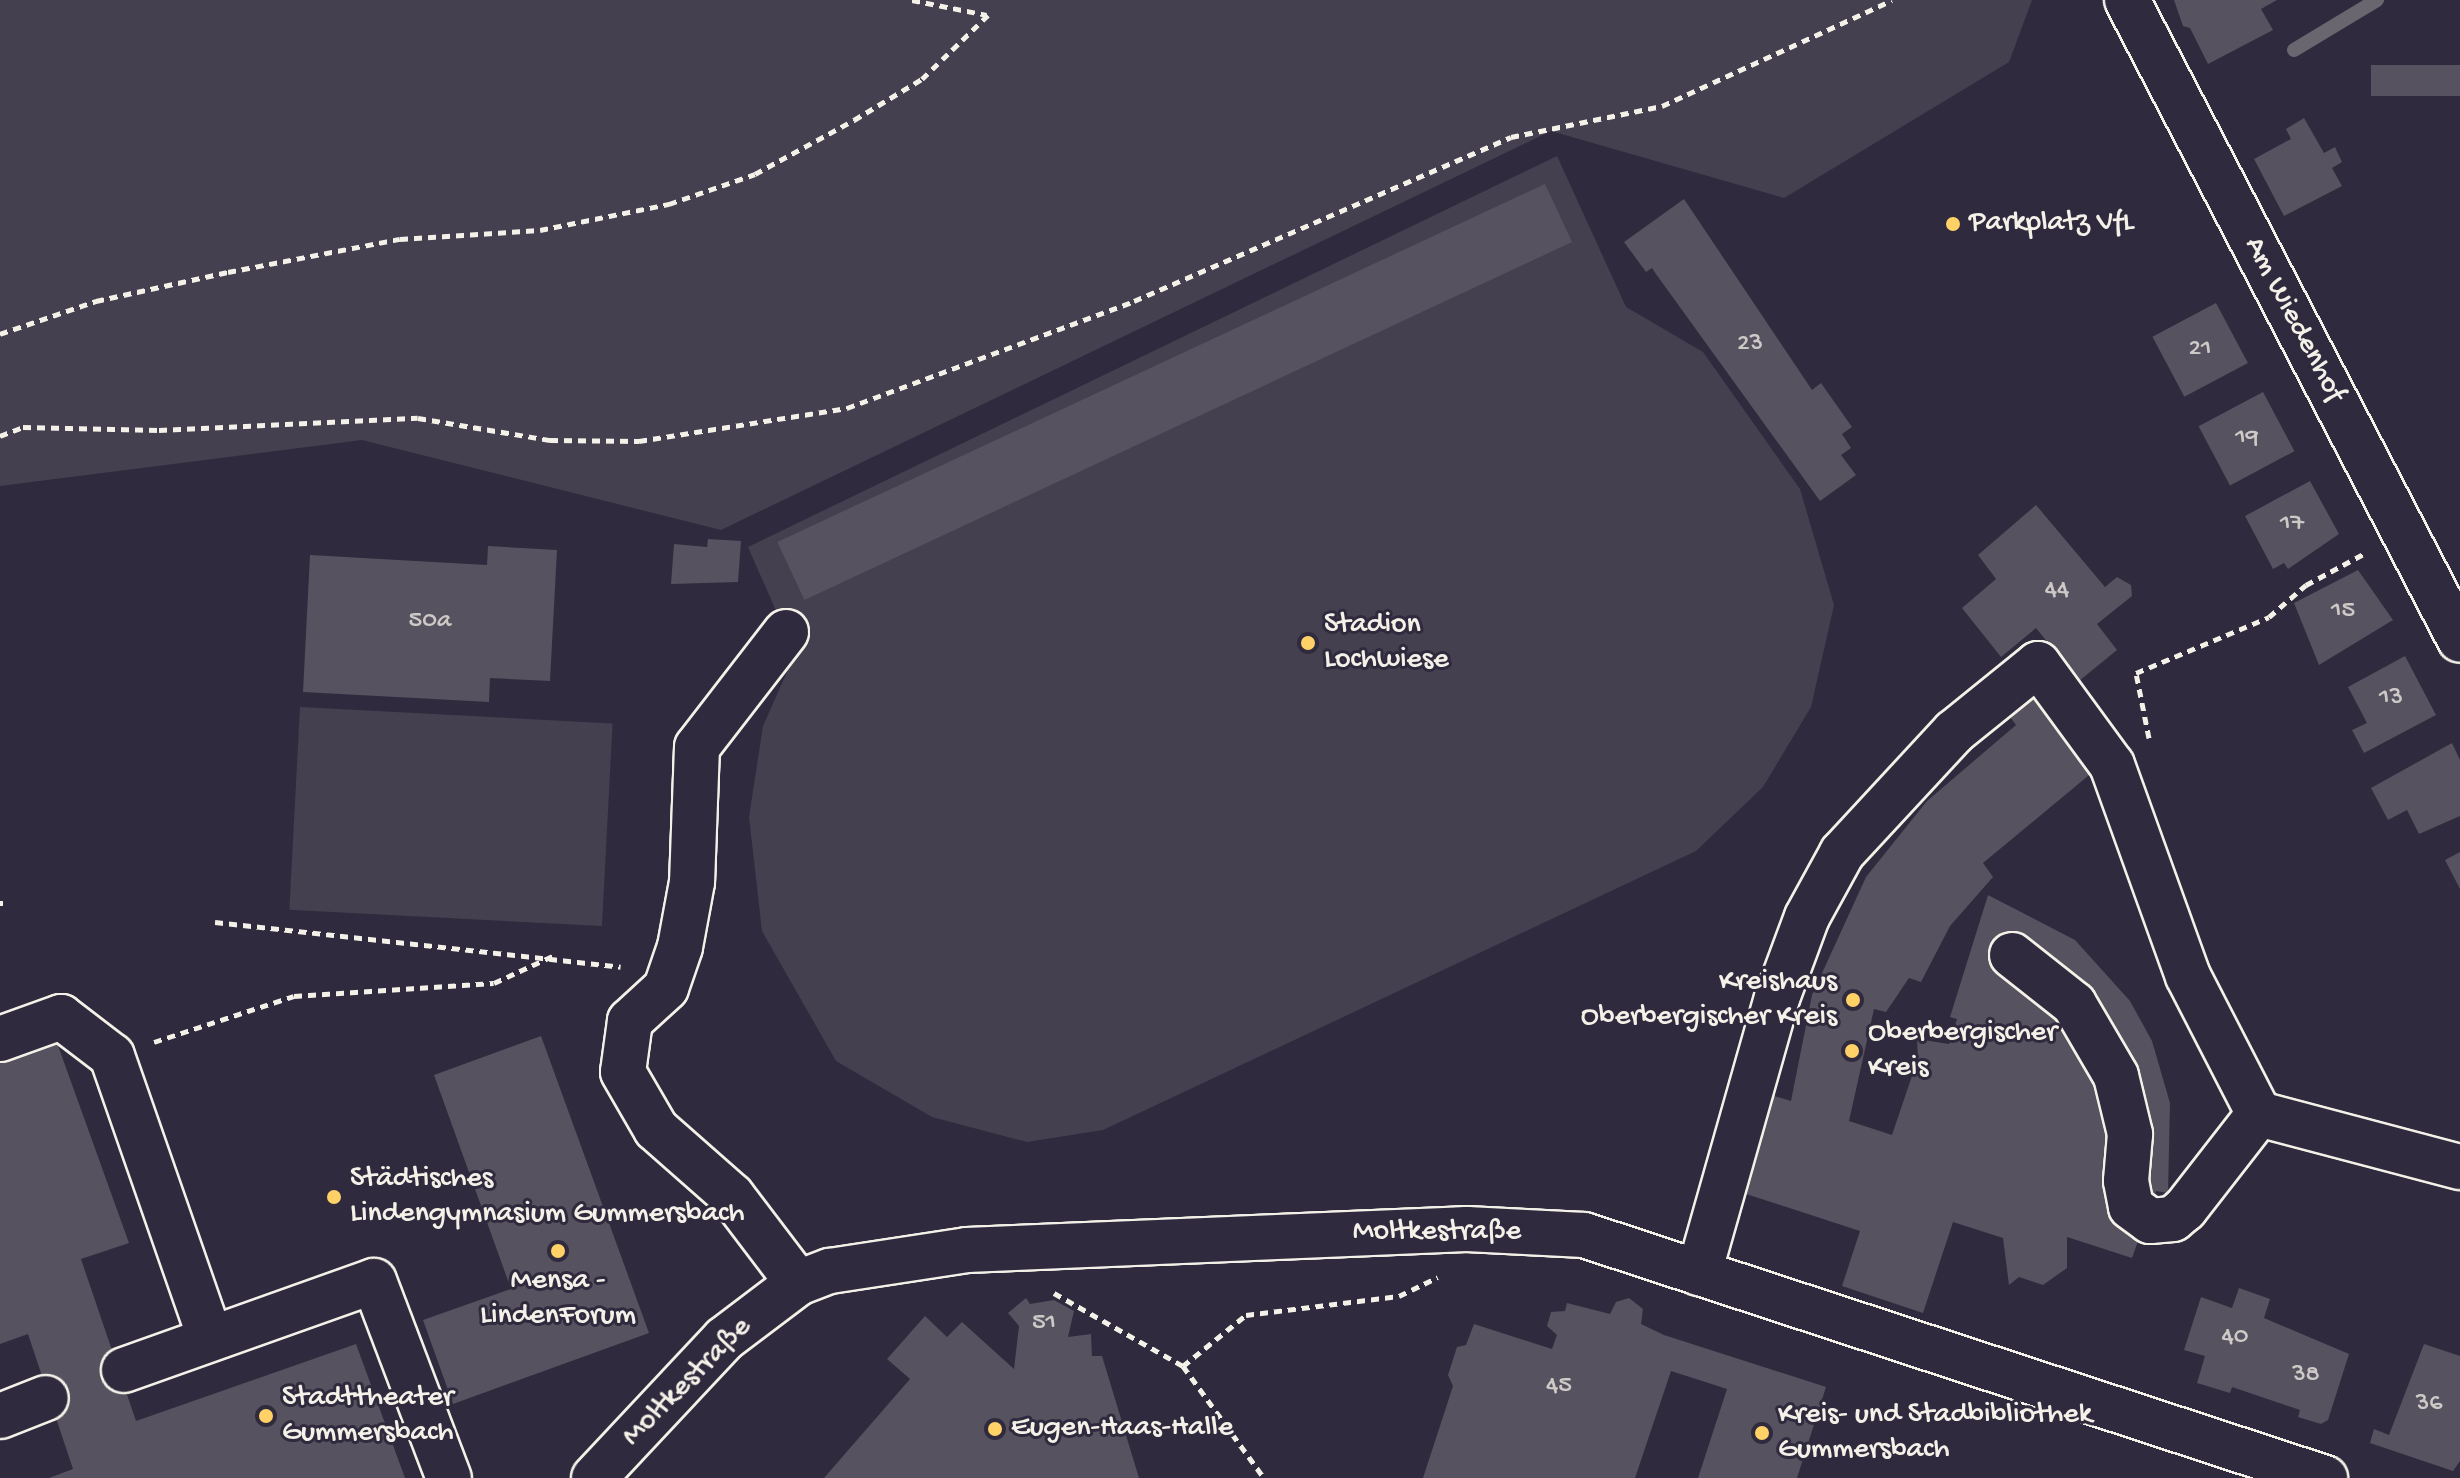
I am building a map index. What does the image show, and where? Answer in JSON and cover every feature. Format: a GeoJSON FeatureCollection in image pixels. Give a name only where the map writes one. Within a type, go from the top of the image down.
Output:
{"type":"FeatureCollection","features":[{"type":"Feature","properties":{"kind":"street","name":"Am Wiedenhof"},"geometry":{"type":"LineString","coordinates":[[2127,0],[2460,640]]}},
{"type":"Feature","properties":{"kind":"street"},"geometry":{"type":"LineString","coordinates":[[786,632],[697,747],[692,882],[666,988],[630,1021],[623,1072],[656,1129],[732,1196],[798,1283]]}},
{"type":"Feature","properties":{"kind":"street"},"geometry":{"type":"LineString","coordinates":[[1699,1273],[1777,998],[1807,917],[1842,853],[1954,732],[2038,664],[2112,765],[2188,976],[2259,1114],[2460,1167]]}},
{"type":"Feature","properties":{"kind":"street"},"geometry":{"type":"LineString","coordinates":[[2012,955],[2074,1004],[2116,1076],[2130,1134],[2126,1181],[2131,1207],[2150,1221],[2173,1219],[2185,1209],[2259,1114]]}},
{"type":"Feature","properties":{"kind":"street"},"geometry":{"type":"LineString","coordinates":[[0,1039],[61,1017],[112,1056],[210,1338]]}},
{"type":"Feature","properties":{"kind":"street","name":"Moltkestraße"},"geometry":{"type":"LineString","coordinates":[[604,1475],[724,1339],[798,1283],[830,1271],[967,1250],[1467,1229],[1584,1235],[2300,1475]]}},
{"type":"Feature","properties":{"kind":"street"},"geometry":{"type":"LineString","coordinates":[[124,1370],[374,1281],[449,1478]]}},
{"type":"Feature","properties":{"kind":"street"},"geometry":{"type":"LineString","coordinates":[[0,1416],[46,1398]]}},
{"type":"Feature","properties":{"kind":"path"},"geometry":{"type":"LineString","coordinates":[[0,334],[96,301],[228,272],[400,239],[540,230],[669,204],[755,174],[922,79],[988,15],[912,0]]}},
{"type":"Feature","properties":{"kind":"path"},"geometry":{"type":"LineString","coordinates":[[0,436],[23,427],[159,430],[418,418],[550,440],[639,441],[847,408],[1134,301],[1511,137],[1662,106],[1892,0]]}},
{"type":"Feature","properties":{"kind":"path"},"geometry":{"type":"LineString","coordinates":[[2150,725],[2136,673],[2269,617],[2306,585],[2404,532]]}},
{"type":"Feature","properties":{"kind":"path"},"geometry":{"type":"LineString","coordinates":[[215,922],[555,955],[669,976]]}},
{"type":"Feature","properties":{"kind":"path"},"geometry":{"type":"LineString","coordinates":[[112,1056],[294,996],[494,983],[555,955]]}},
{"type":"Feature","properties":{"kind":"path"},"geometry":{"type":"LineString","coordinates":[[1183,1366],[1246,1315],[1412,1289],[1451,1270],[1467,1229]]}},
{"type":"Feature","properties":{"kind":"path"},"geometry":{"type":"LineString","coordinates":[[1046,1288],[1183,1366],[1264,1478]]}},
{"type":"Feature","properties":{"kind":"shaded area"},"geometry":{"type":"Polygon","coordinates":[[[0,0],[2032,0],[2009,62],[1784,198],[1551,131],[721,530],[362,440],[0,486],[0,0]]]}},
{"type":"Feature","properties":{"kind":"shaded area","name":"Stadion Lochwiese"},"geometry":{"type":"Polygon","coordinates":[[[1557,156],[1626,307],[1703,352],[1800,489],[1834,605],[1811,707],[1763,787],[1696,851],[1103,1130],[1027,1142],[932,1117],[836,1061],[762,931],[749,817],[763,726],[795,654],[748,547],[1557,156]]]}},
{"type":"Feature","properties":{"kind":"shaded area"},"geometry":{"type":"Polygon","coordinates":[[[300,707],[613,723],[602,926],[289,910],[300,707]]]}},
{"type":"Feature","properties":{"kind":"building"},"geometry":{"type":"Polygon","coordinates":[[[2174,0],[2277,0],[2261,9],[2273,30],[2208,64],[2190,28],[2183,26],[2174,0]]]}},
{"type":"Feature","properties":{"kind":"building"},"geometry":{"type":"Polygon","coordinates":[[[2371,65],[2460,65],[2460,96],[2371,96],[2371,65]]]}},
{"type":"Feature","properties":{"kind":"building"},"geometry":{"type":"Polygon","coordinates":[[[2304,118],[2324,153],[2335,147],[2342,162],[2332,168],[2342,186],[2284,216],[2254,159],[2291,139],[2286,129],[2304,118]]]}},
{"type":"Feature","properties":{"kind":"building"},"geometry":{"type":"Polygon","coordinates":[[[1545,184],[1572,242],[804,600],[777,542],[1545,184]]]}},
{"type":"Feature","properties":{"kind":"building"},"geometry":{"type":"Polygon","coordinates":[[[1684,199],[1812,390],[1821,383],[1852,427],[1842,434],[1851,448],[1841,455],[1856,475],[1820,501],[1652,268],[1646,272],[1624,242],[1684,199]]]}},
{"type":"Feature","properties":{"kind":"building"},"geometry":{"type":"Polygon","coordinates":[[[2216,303],[2248,363],[2184,397],[2152,337],[2216,303]]]}},
{"type":"Feature","properties":{"kind":"building"},"geometry":{"type":"Polygon","coordinates":[[[2263,392],[2294,451],[2230,485],[2199,426],[2263,392]]]}},
{"type":"Feature","properties":{"kind":"building"},"geometry":{"type":"Polygon","coordinates":[[[2310,481],[2339,534],[2288,569],[2284,563],[2273,569],[2245,516],[2310,481]]]}},
{"type":"Feature","properties":{"kind":"building"},"geometry":{"type":"Polygon","coordinates":[[[2036,505],[2105,587],[2117,577],[2131,585],[2132,596],[2097,624],[2117,650],[2079,681],[2036,628],[2001,657],[1962,608],[1996,579],[1978,555],[2036,505]]]}},
{"type":"Feature","properties":{"kind":"building"},"geometry":{"type":"Polygon","coordinates":[[[708,539],[741,541],[738,582],[671,584],[674,544],[707,547],[708,539]]]}},
{"type":"Feature","properties":{"kind":"building"},"geometry":{"type":"Polygon","coordinates":[[[488,546],[557,550],[550,681],[490,678],[489,702],[303,692],[310,555],[487,565],[488,546]]]}},
{"type":"Feature","properties":{"kind":"building"},"geometry":{"type":"Polygon","coordinates":[[[2358,570],[2393,620],[2319,665],[2294,603],[2358,570]]]}},
{"type":"Feature","properties":{"kind":"building"},"geometry":{"type":"Polygon","coordinates":[[[2405,656],[2436,715],[2364,753],[2352,730],[2367,723],[2348,687],[2405,656]]]}},
{"type":"Feature","properties":{"kind":"building","name":"Kreishaus Oberbergischer Kreis"},"geometry":{"type":"Polygon","coordinates":[[[2035,686],[2100,766],[1983,863],[1993,877],[1950,926],[1921,982],[1909,978],[1886,1012],[1874,1009],[1849,1121],[1892,1135],[1918,1058],[1917,1039],[1949,1044],[1957,1019],[1950,1017],[1988,895],[2075,940],[2130,1001],[2152,1041],[2170,1103],[2168,1193],[2156,1191],[2132,1258],[2067,1237],[2067,1268],[2043,1285],[2019,1277],[2009,1285],[2003,1238],[1953,1222],[1923,1313],[1842,1286],[1860,1231],[1737,1191],[1768,1094],[1791,1101],[1812,995],[1866,877],[1927,801],[2016,725],[2005,710],[2035,686]]]}},
{"type":"Feature","properties":{"kind":"building"},"geometry":{"type":"Polygon","coordinates":[[[2452,743],[2460,760],[2460,816],[2419,834],[2407,810],[2388,820],[2371,788],[2452,743]]]}},
{"type":"Feature","properties":{"kind":"building"},"geometry":{"type":"Polygon","coordinates":[[[2460,852],[2460,889],[2445,860],[2460,852]]]}},
{"type":"Feature","properties":{"kind":"building","name":"Mensa - LindenForum"},"geometry":{"type":"Polygon","coordinates":[[[541,1036],[649,1333],[453,1404],[423,1320],[511,1289],[434,1075],[541,1036]]]}},
{"type":"Feature","properties":{"kind":"building"},"geometry":{"type":"Polygon","coordinates":[[[56,1040],[129,1243],[81,1259],[136,1421],[356,1344],[405,1478],[49,1478],[73,1469],[28,1334],[0,1344],[0,1058],[56,1040]]]}},
{"type":"Feature","properties":{"kind":"building"},"geometry":{"type":"Polygon","coordinates":[[[2239,1288],[2270,1299],[2264,1318],[2349,1354],[2328,1420],[2321,1424],[2298,1417],[2300,1410],[2232,1387],[2230,1393],[2197,1383],[2205,1356],[2184,1350],[2201,1297],[2232,1308],[2239,1288]]]}},
{"type":"Feature","properties":{"kind":"building","name":"Eugen-Haas-Halle"},"geometry":{"type":"Polygon","coordinates":[[[1026,1298],[1030,1304],[1054,1300],[1074,1311],[1068,1337],[1091,1334],[1092,1356],[1102,1356],[1139,1478],[824,1478],[910,1379],[887,1359],[925,1316],[947,1337],[962,1322],[1014,1369],[1019,1326],[1008,1313],[1026,1298]]]}},
{"type":"Feature","properties":{"kind":"building"},"geometry":{"type":"Polygon","coordinates":[[[1629,1298],[1643,1309],[1641,1324],[1664,1335],[1826,1387],[1797,1478],[1698,1478],[1727,1389],[1671,1371],[1635,1478],[1423,1478],[1453,1386],[1448,1375],[1457,1347],[1466,1345],[1474,1324],[1552,1349],[1557,1335],[1547,1326],[1551,1312],[1565,1311],[1567,1303],[1610,1314],[1616,1302],[1629,1298]]]}},
{"type":"Feature","properties":{"kind":"building"},"geometry":{"type":"Polygon","coordinates":[[[2424,1344],[2460,1356],[2460,1461],[2453,1471],[2370,1443],[2374,1429],[2389,1435],[2424,1344]]]}},
{"type":"Feature","properties":{"kind":"waterway"},"geometry":{"type":"LineString","coordinates":[[2294,50],[2377,0]]}},
{"type":"Feature","properties":{"kind":"place","name":"Parkplatz VfL"},"geometry":{"type":"Point","coordinates":[1953,224]}},
{"type":"Feature","properties":{"kind":"place","name":"Stadion Lochwiese"},"geometry":{"type":"Point","coordinates":[1308,643]}},
{"type":"Feature","properties":{"kind":"place","name":"Kreishaus Oberbergischer Kreis"},"geometry":{"type":"Point","coordinates":[1853,1000]}},
{"type":"Feature","properties":{"kind":"place","name":"Oberbergischer Kreis"},"geometry":{"type":"Point","coordinates":[1852,1051]}},
{"type":"Feature","properties":{"kind":"place","name":"Städtisches Lindengymnasium Gummersbach"},"geometry":{"type":"Point","coordinates":[334,1197]}},
{"type":"Feature","properties":{"kind":"place","name":"Mensa - LindenForum"},"geometry":{"type":"Point","coordinates":[558,1251]}},
{"type":"Feature","properties":{"kind":"place","name":"Stadttheater Gummersbach"},"geometry":{"type":"Point","coordinates":[266,1416]}},
{"type":"Feature","properties":{"kind":"place","name":"Eugen-Haas-Halle"},"geometry":{"type":"Point","coordinates":[995,1429]}},
{"type":"Feature","properties":{"kind":"place","name":"Kreis- und Stadbibliothek Gummersbach"},"geometry":{"type":"Point","coordinates":[1762,1433]}}]}
